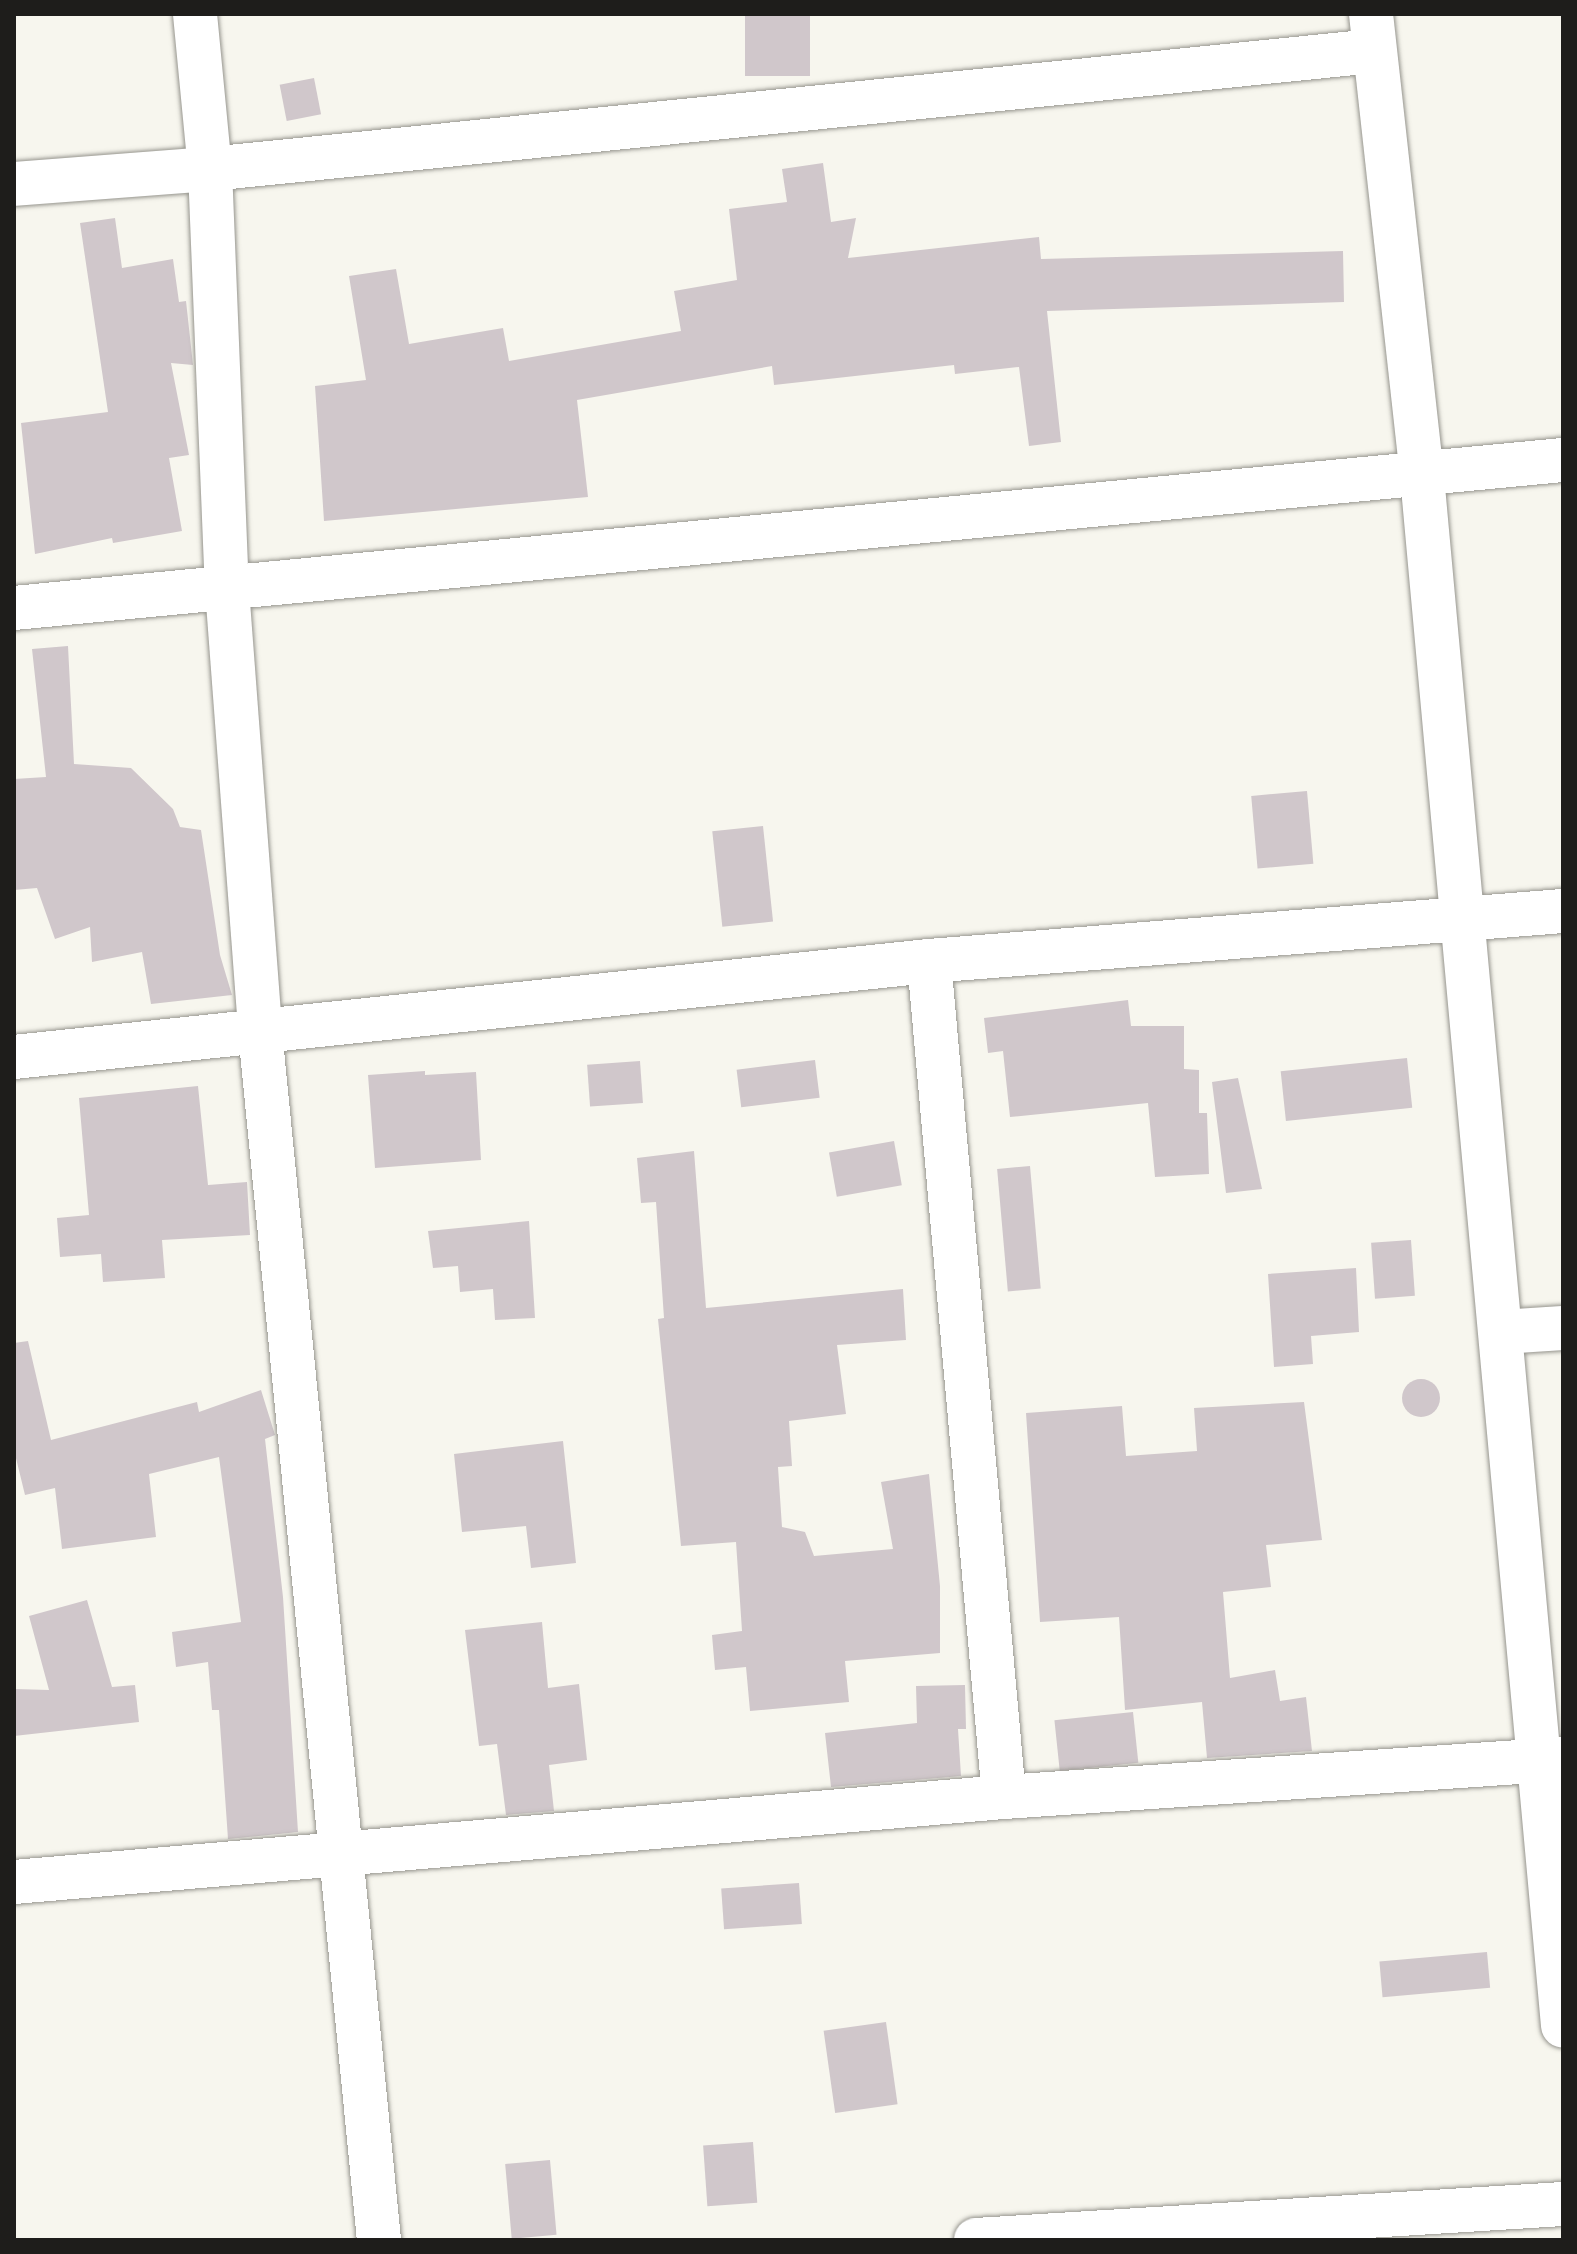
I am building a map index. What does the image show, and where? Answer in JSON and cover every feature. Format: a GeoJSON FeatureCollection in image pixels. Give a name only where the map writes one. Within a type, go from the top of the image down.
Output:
{"type":"FeatureCollection","features":[{"type":"Feature","properties":{"kind":"street"},"geometry":{"type":"LineString","coordinates":[[195,14],[210,169],[227,589],[260,1031],[379,2240]]}},
{"type":"Feature","properties":{"kind":"street"},"geometry":{"type":"LineString","coordinates":[[14,184],[210,169],[1372,32],[1422,476],[1501,1332],[1552,1760],[1563,2026]]}},
{"type":"Feature","properties":{"kind":"street"},"geometry":{"type":"LineString","coordinates":[[14,608],[1422,476],[1563,460]]}},
{"type":"Feature","properties":{"kind":"street"},"geometry":{"type":"LineString","coordinates":[[14,1057],[929,961],[1563,911]]}},
{"type":"Feature","properties":{"kind":"street"},"geometry":{"type":"LineString","coordinates":[[929,961],[1004,1797]]}},
{"type":"Feature","properties":{"kind":"street"},"geometry":{"type":"LineString","coordinates":[[1501,1332],[1563,1328]]}},
{"type":"Feature","properties":{"kind":"street"},"geometry":{"type":"LineString","coordinates":[[14,1882],[1004,1797],[1552,1760]]}},
{"type":"Feature","properties":{"kind":"street"},"geometry":{"type":"LineString","coordinates":[[976,2240],[1563,2204]]}},
{"type":"Feature","properties":{"kind":"building"},"geometry":{"type":"Polygon","coordinates":[[[745,14],[810,14],[810,76],[745,76],[745,14]]]}},
{"type":"Feature","properties":{"kind":"building"},"geometry":{"type":"Polygon","coordinates":[[[314,78],[321,114],[287,121],[280,85],[314,78]]]}},
{"type":"Feature","properties":{"kind":"building"},"geometry":{"type":"Polygon","coordinates":[[[823,163],[831,222],[856,218],[848,258],[1039,237],[1041,259],[1343,251],[1344,302],[1047,311],[1061,442],[1029,446],[1019,367],[955,374],[954,365],[774,385],[772,366],[577,400],[588,497],[324,521],[315,386],[366,380],[349,276],[396,269],[409,344],[503,328],[509,361],[681,331],[674,291],[737,280],[729,209],[787,202],[782,169],[823,163]]]}},
{"type":"Feature","properties":{"kind":"building"},"geometry":{"type":"Polygon","coordinates":[[[115,218],[122,268],[173,259],[179,302],[186,301],[193,365],[171,363],[189,455],[169,458],[182,531],[113,543],[112,538],[35,554],[21,423],[108,412],[80,223],[115,218]]]}},
{"type":"Feature","properties":{"kind":"building"},"geometry":{"type":"Polygon","coordinates":[[[68,646],[74,764],[131,768],[173,809],[180,827],[201,830],[220,955],[232,995],[151,1004],[142,952],[92,962],[90,927],[55,939],[37,888],[14,890],[14,779],[46,777],[32,649],[68,646]]]}},
{"type":"Feature","properties":{"kind":"building"},"geometry":{"type":"Polygon","coordinates":[[[1307,791],[1313,864],[1258,869],[1251,796],[1307,791]]]}},
{"type":"Feature","properties":{"kind":"building"},"geometry":{"type":"Polygon","coordinates":[[[763,826],[773,921],[722,927],[712,831],[763,826]]]}},
{"type":"Feature","properties":{"kind":"building"},"geometry":{"type":"Polygon","coordinates":[[[1128,1000],[1131,1026],[1184,1026],[1184,1069],[1199,1070],[1199,1113],[1207,1113],[1209,1174],[1155,1177],[1148,1103],[1010,1117],[1003,1051],[988,1053],[984,1018],[1128,1000]]]}},
{"type":"Feature","properties":{"kind":"building"},"geometry":{"type":"Polygon","coordinates":[[[1407,1058],[1412,1108],[1286,1121],[1281,1071],[1407,1058]]]}},
{"type":"Feature","properties":{"kind":"building"},"geometry":{"type":"Polygon","coordinates":[[[815,1060],[820,1098],[741,1107],[737,1070],[815,1060]]]}},
{"type":"Feature","properties":{"kind":"building"},"geometry":{"type":"Polygon","coordinates":[[[640,1061],[643,1103],[590,1107],[587,1065],[640,1061]]]}},
{"type":"Feature","properties":{"kind":"building"},"geometry":{"type":"Polygon","coordinates":[[[425,1071],[425,1075],[476,1072],[481,1160],[375,1168],[368,1075],[425,1071]]]}},
{"type":"Feature","properties":{"kind":"building"},"geometry":{"type":"Polygon","coordinates":[[[1238,1078],[1262,1189],[1226,1193],[1212,1082],[1238,1078]]]}},
{"type":"Feature","properties":{"kind":"building"},"geometry":{"type":"Polygon","coordinates":[[[198,1086],[208,1185],[247,1182],[250,1235],[162,1240],[165,1278],[103,1282],[101,1254],[60,1257],[57,1218],[89,1215],[79,1098],[198,1086]]]}},
{"type":"Feature","properties":{"kind":"building"},"geometry":{"type":"Polygon","coordinates":[[[894,1141],[902,1185],[837,1197],[829,1152],[894,1141]]]}},
{"type":"Feature","properties":{"kind":"building"},"geometry":{"type":"Polygon","coordinates":[[[694,1151],[706,1308],[903,1289],[906,1340],[837,1345],[846,1414],[789,1421],[792,1466],[778,1467],[782,1527],[805,1532],[814,1556],[893,1549],[881,1482],[929,1474],[940,1586],[940,1653],[845,1661],[849,1702],[750,1711],[746,1667],[715,1670],[712,1635],[742,1631],[736,1542],[681,1546],[658,1319],[664,1318],[656,1202],[641,1203],[637,1158],[694,1151]]]}},
{"type":"Feature","properties":{"kind":"building"},"geometry":{"type":"Polygon","coordinates":[[[1030,1166],[1041,1289],[1008,1291],[997,1169],[1030,1166]]]}},
{"type":"Feature","properties":{"kind":"building"},"geometry":{"type":"Polygon","coordinates":[[[529,1221],[535,1318],[495,1320],[493,1289],[460,1292],[458,1266],[433,1268],[428,1231],[529,1221]]]}},
{"type":"Feature","properties":{"kind":"building"},"geometry":{"type":"Polygon","coordinates":[[[1411,1240],[1415,1296],[1375,1299],[1371,1243],[1411,1240]]]}},
{"type":"Feature","properties":{"kind":"building"},"geometry":{"type":"Polygon","coordinates":[[[1356,1268],[1359,1332],[1311,1336],[1313,1364],[1274,1367],[1268,1274],[1356,1268]]]}},
{"type":"Feature","properties":{"kind":"building"},"geometry":{"type":"Polygon","coordinates":[[[28,1341],[51,1440],[197,1402],[199,1412],[261,1390],[275,1435],[265,1439],[283,1597],[298,1832],[228,1839],[219,1710],[212,1710],[208,1662],[176,1667],[172,1632],[241,1622],[219,1457],[149,1474],[156,1537],[62,1549],[55,1488],[25,1495],[14,1450],[14,1343],[28,1341]]]}},
{"type":"Feature","properties":{"kind":"building"},"geometry":{"type":"Polygon","coordinates":[[[1421,1379],[1434,1385],[1440,1398],[1434,1411],[1421,1417],[1408,1411],[1402,1398],[1408,1385],[1421,1379]]]}},
{"type":"Feature","properties":{"kind":"building"},"geometry":{"type":"Polygon","coordinates":[[[1304,1402],[1322,1540],[1266,1545],[1271,1587],[1223,1592],[1230,1678],[1275,1670],[1280,1701],[1306,1697],[1312,1751],[1207,1758],[1202,1702],[1125,1710],[1119,1617],[1040,1622],[1026,1413],[1122,1406],[1126,1456],[1197,1451],[1194,1408],[1304,1402]]]}},
{"type":"Feature","properties":{"kind":"building"},"geometry":{"type":"Polygon","coordinates":[[[563,1441],[576,1563],[531,1568],[526,1526],[462,1532],[454,1454],[563,1441]]]}},
{"type":"Feature","properties":{"kind":"building"},"geometry":{"type":"Polygon","coordinates":[[[87,1600],[112,1687],[135,1685],[139,1722],[14,1736],[14,1689],[49,1690],[29,1616],[87,1600]]]}},
{"type":"Feature","properties":{"kind":"building"},"geometry":{"type":"Polygon","coordinates":[[[542,1622],[548,1688],[579,1684],[587,1760],[549,1765],[554,1811],[506,1815],[497,1744],[479,1746],[465,1630],[542,1622]]]}},
{"type":"Feature","properties":{"kind":"building"},"geometry":{"type":"Polygon","coordinates":[[[965,1685],[966,1729],[958,1729],[961,1776],[831,1787],[825,1733],[917,1723],[916,1686],[965,1685]]]}},
{"type":"Feature","properties":{"kind":"building"},"geometry":{"type":"Polygon","coordinates":[[[1133,1712],[1138,1763],[1060,1771],[1054,1720],[1133,1712]]]}},
{"type":"Feature","properties":{"kind":"building"},"geometry":{"type":"Polygon","coordinates":[[[799,1883],[802,1924],[724,1929],[721,1888],[799,1883]]]}},
{"type":"Feature","properties":{"kind":"building"},"geometry":{"type":"Polygon","coordinates":[[[1487,1952],[1490,1988],[1383,1997],[1379,1961],[1487,1952]]]}},
{"type":"Feature","properties":{"kind":"building"},"geometry":{"type":"Polygon","coordinates":[[[886,2022],[898,2104],[835,2113],[824,2031],[886,2022]]]}},
{"type":"Feature","properties":{"kind":"building"},"geometry":{"type":"Polygon","coordinates":[[[753,2142],[757,2203],[707,2206],[703,2145],[753,2142]]]}},
{"type":"Feature","properties":{"kind":"building"},"geometry":{"type":"Polygon","coordinates":[[[550,2160],[557,2235],[512,2239],[505,2164],[550,2160]]]}}]}
